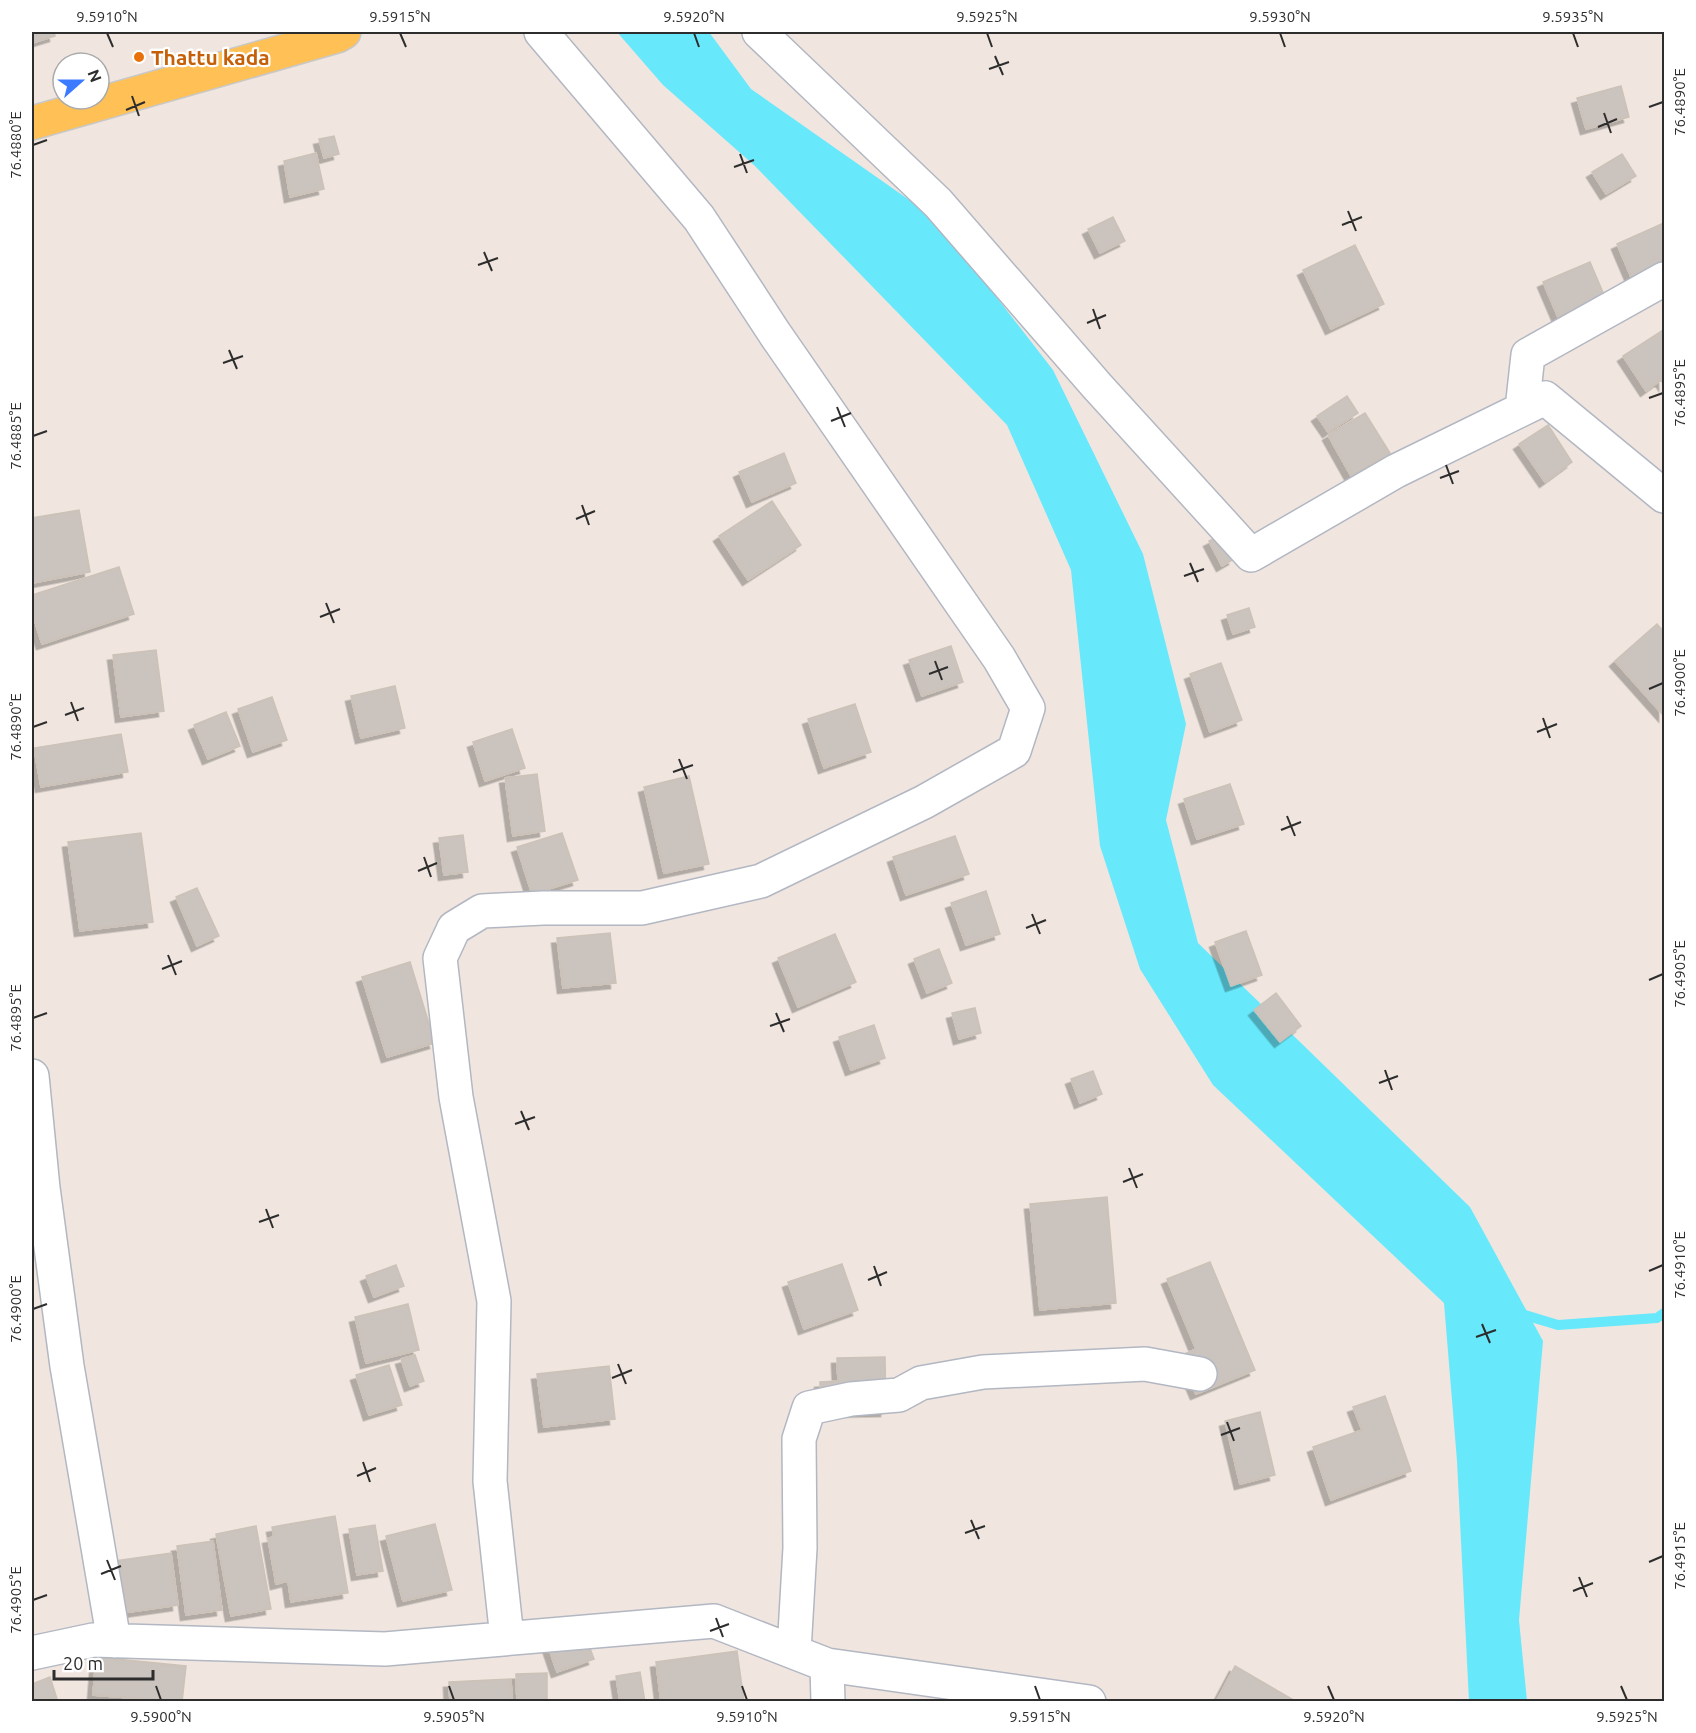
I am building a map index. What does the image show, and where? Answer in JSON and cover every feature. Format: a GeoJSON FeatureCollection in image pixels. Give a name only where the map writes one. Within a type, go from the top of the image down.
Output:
{"type":"FeatureCollection","features":[{"type":"Feature","properties":{"kind":"main road"},"geometry":{"type":"LineString","coordinates":[[32,123],[344,32]]}},
{"type":"Feature","properties":{"kind":"street"},"geometry":{"type":"LineString","coordinates":[[507,1638],[490,1480],[494,1301],[456,1097],[440,958],[454,927],[482,910],[642,908],[761,881],[924,802],[1014,751],[1028,708],[999,658],[782,343],[699,218],[541,32]]}},
{"type":"Feature","properties":{"kind":"street"},"geometry":{"type":"LineString","coordinates":[[759,32],[938,203],[1097,386],[1251,555],[1396,471],[1545,398],[1665,496]]}},
{"type":"Feature","properties":{"kind":"street"},"geometry":{"type":"LineString","coordinates":[[1522,409],[1528,355],[1665,279]]}},
{"type":"Feature","properties":{"kind":"street"},"geometry":{"type":"LineString","coordinates":[[32,1076],[43,1188],[68,1366],[114,1641]]}},
{"type":"Feature","properties":{"kind":"street"},"geometry":{"type":"LineString","coordinates":[[794,1651],[800,1548],[799,1439],[809,1408],[851,1400],[899,1395],[921,1383],[983,1372],[1145,1364],[1200,1374]]}},
{"type":"Feature","properties":{"kind":"street"},"geometry":{"type":"LineString","coordinates":[[32,1653],[93,1641],[385,1649],[714,1621],[827,1665],[1089,1701]]}},
{"type":"Feature","properties":{"kind":"street"},"geometry":{"type":"LineString","coordinates":[[827,1665],[828,1701]]}},
{"type":"Feature","properties":{"kind":"water"},"geometry":{"type":"Polygon","coordinates":[[[617,32],[709,32],[751,89],[935,218],[1053,370],[1143,554],[1186,724],[1166,820],[1198,943],[1470,1207],[1543,1341],[1519,1620],[1527,1701],[1469,1701],[1457,1461],[1444,1303],[1213,1085],[1140,969],[1100,846],[1071,570],[1007,425],[755,166],[663,85],[617,32]]]}},
{"type":"Feature","properties":{"kind":"building"},"geometry":{"type":"Polygon","coordinates":[[[32,32],[54,32],[55,36],[32,43],[32,32]]]}},
{"type":"Feature","properties":{"kind":"building"},"geometry":{"type":"Polygon","coordinates":[[[1621,86],[1629,117],[1586,129],[1577,98],[1621,86]]]}},
{"type":"Feature","properties":{"kind":"building"},"geometry":{"type":"Polygon","coordinates":[[[334,136],[339,154],[324,158],[319,139],[334,136]]]}},
{"type":"Feature","properties":{"kind":"building"},"geometry":{"type":"Polygon","coordinates":[[[316,153],[324,189],[290,197],[284,161],[316,153]]]}},
{"type":"Feature","properties":{"kind":"building"},"geometry":{"type":"Polygon","coordinates":[[[1622,154],[1636,176],[1606,194],[1592,172],[1622,154]]]}},
{"type":"Feature","properties":{"kind":"building"},"geometry":{"type":"Polygon","coordinates":[[[1113,217],[1125,241],[1100,253],[1088,229],[1113,217]]]}},
{"type":"Feature","properties":{"kind":"building"},"geometry":{"type":"Polygon","coordinates":[[[1664,223],[1664,287],[1640,298],[1617,244],[1664,223]]]}},
{"type":"Feature","properties":{"kind":"building"},"geometry":{"type":"Polygon","coordinates":[[[1355,245],[1384,304],[1331,329],[1303,270],[1355,245]]]}},
{"type":"Feature","properties":{"kind":"building"},"geometry":{"type":"Polygon","coordinates":[[[1590,262],[1605,297],[1558,317],[1543,282],[1590,262]]]}},
{"type":"Feature","properties":{"kind":"building"},"geometry":{"type":"Polygon","coordinates":[[[1663,330],[1664,385],[1661,380],[1646,391],[1623,356],[1663,330]]]}},
{"type":"Feature","properties":{"kind":"building"},"geometry":{"type":"Polygon","coordinates":[[[1347,396],[1358,413],[1328,432],[1317,416],[1347,396]]]}},
{"type":"Feature","properties":{"kind":"building"},"geometry":{"type":"Polygon","coordinates":[[[1365,413],[1390,453],[1351,476],[1328,435],[1365,413]]]}},
{"type":"Feature","properties":{"kind":"building"},"geometry":{"type":"Polygon","coordinates":[[[1548,425],[1572,462],[1545,482],[1519,444],[1548,425]]]}},
{"type":"Feature","properties":{"kind":"building"},"geometry":{"type":"Polygon","coordinates":[[[784,453],[796,483],[752,502],[739,472],[784,453]]]}},
{"type":"Feature","properties":{"kind":"building"},"geometry":{"type":"Polygon","coordinates":[[[772,501],[801,545],[748,580],[719,536],[772,501]]]}},
{"type":"Feature","properties":{"kind":"building"},"geometry":{"type":"Polygon","coordinates":[[[79,510],[90,572],[32,583],[32,518],[79,510]]]}},
{"type":"Feature","properties":{"kind":"building"},"geometry":{"type":"Polygon","coordinates":[[[1221,535],[1234,559],[1222,566],[1209,541],[1221,535]]]}},
{"type":"Feature","properties":{"kind":"building"},"geometry":{"type":"Polygon","coordinates":[[[119,567],[134,614],[42,644],[32,612],[32,595],[119,567]]]}},
{"type":"Feature","properties":{"kind":"building"},"geometry":{"type":"Polygon","coordinates":[[[1249,608],[1255,627],[1233,634],[1227,615],[1249,608]]]}},
{"type":"Feature","properties":{"kind":"building"},"geometry":{"type":"Polygon","coordinates":[[[1657,624],[1664,632],[1664,716],[1615,661],[1657,624]]]}},
{"type":"Feature","properties":{"kind":"building"},"geometry":{"type":"Polygon","coordinates":[[[951,646],[963,682],[922,696],[909,660],[951,646]]]}},
{"type":"Feature","properties":{"kind":"building"},"geometry":{"type":"Polygon","coordinates":[[[156,650],[164,711],[121,717],[113,655],[156,650]]]}},
{"type":"Feature","properties":{"kind":"building"},"geometry":{"type":"Polygon","coordinates":[[[1221,663],[1242,720],[1210,732],[1190,674],[1221,663]]]}},
{"type":"Feature","properties":{"kind":"building"},"geometry":{"type":"Polygon","coordinates":[[[395,686],[405,728],[361,738],[351,696],[395,686]]]}},
{"type":"Feature","properties":{"kind":"building"},"geometry":{"type":"Polygon","coordinates":[[[272,697],[287,740],[253,752],[238,709],[272,697]]]}},
{"type":"Feature","properties":{"kind":"building"},"geometry":{"type":"Polygon","coordinates":[[[855,704],[871,752],[824,768],[808,719],[855,704]]]}},
{"type":"Feature","properties":{"kind":"building"},"geometry":{"type":"Polygon","coordinates":[[[226,712],[240,746],[208,759],[194,725],[226,712]]]}},
{"type":"Feature","properties":{"kind":"building"},"geometry":{"type":"Polygon","coordinates":[[[512,729],[525,768],[485,781],[473,742],[512,729]]]}},
{"type":"Feature","properties":{"kind":"building"},"geometry":{"type":"Polygon","coordinates":[[[121,734],[128,772],[41,787],[34,748],[121,734]]]}},
{"type":"Feature","properties":{"kind":"building"},"geometry":{"type":"Polygon","coordinates":[[[537,774],[545,831],[513,836],[505,778],[537,774]]]}},
{"type":"Feature","properties":{"kind":"building"},"geometry":{"type":"Polygon","coordinates":[[[689,776],[709,864],[664,873],[644,787],[689,776]]]}},
{"type":"Feature","properties":{"kind":"building"},"geometry":{"type":"Polygon","coordinates":[[[1230,784],[1244,824],[1197,839],[1184,799],[1230,784]]]}},
{"type":"Feature","properties":{"kind":"building"},"geometry":{"type":"Polygon","coordinates":[[[141,833],[153,922],[80,931],[68,842],[141,833]]]}},
{"type":"Feature","properties":{"kind":"building"},"geometry":{"type":"Polygon","coordinates":[[[562,833],[578,880],[532,894],[517,847],[562,833]]]}},
{"type":"Feature","properties":{"kind":"building"},"geometry":{"type":"Polygon","coordinates":[[[463,835],[468,872],[444,875],[439,838],[463,835]]]}},
{"type":"Feature","properties":{"kind":"building"},"geometry":{"type":"Polygon","coordinates":[[[955,836],[969,874],[906,895],[893,857],[955,836]]]}},
{"type":"Feature","properties":{"kind":"building"},"geometry":{"type":"Polygon","coordinates":[[[197,888],[219,936],[197,946],[176,897],[197,888]]]}},
{"type":"Feature","properties":{"kind":"building"},"geometry":{"type":"Polygon","coordinates":[[[986,891],[1000,934],[966,945],[951,903],[986,891]]]}},
{"type":"Feature","properties":{"kind":"building"},"geometry":{"type":"Polygon","coordinates":[[[1246,931],[1262,975],[1231,986],[1215,942],[1246,931]]]}},
{"type":"Feature","properties":{"kind":"building"},"geometry":{"type":"Polygon","coordinates":[[[610,933],[616,983],[563,988],[557,938],[610,933]]]}},
{"type":"Feature","properties":{"kind":"building"},"geometry":{"type":"Polygon","coordinates":[[[835,934],[856,982],[798,1007],[778,958],[835,934]]]}},
{"type":"Feature","properties":{"kind":"building"},"geometry":{"type":"Polygon","coordinates":[[[939,949],[952,983],[927,993],[914,959],[939,949]]]}},
{"type":"Feature","properties":{"kind":"building"},"geometry":{"type":"Polygon","coordinates":[[[410,962],[435,1043],[387,1057],[362,977],[410,962]]]}},
{"type":"Feature","properties":{"kind":"building"},"geometry":{"type":"Polygon","coordinates":[[[1276,993],[1301,1026],[1280,1042],[1254,1010],[1276,993]]]}},
{"type":"Feature","properties":{"kind":"building"},"geometry":{"type":"Polygon","coordinates":[[[975,1008],[981,1033],[959,1039],[952,1013],[975,1008]]]}},
{"type":"Feature","properties":{"kind":"building"},"geometry":{"type":"Polygon","coordinates":[[[874,1025],[885,1058],[851,1070],[839,1037],[874,1025]]]}},
{"type":"Feature","properties":{"kind":"building"},"geometry":{"type":"Polygon","coordinates":[[[1093,1071],[1102,1094],[1080,1103],[1071,1079],[1093,1071]]]}},
{"type":"Feature","properties":{"kind":"building"},"geometry":{"type":"Polygon","coordinates":[[[1107,1197],[1116,1303],[1040,1310],[1030,1204],[1107,1197]]]}},
{"type":"Feature","properties":{"kind":"building"},"geometry":{"type":"Polygon","coordinates":[[[1210,1262],[1255,1370],[1196,1394],[1180,1356],[1196,1349],[1167,1279],[1210,1262]]]}},
{"type":"Feature","properties":{"kind":"building"},"geometry":{"type":"Polygon","coordinates":[[[842,1264],[858,1310],[804,1329],[788,1282],[842,1264]]]}},
{"type":"Feature","properties":{"kind":"building"},"geometry":{"type":"Polygon","coordinates":[[[396,1265],[404,1286],[374,1297],[366,1276],[396,1265]]]}},
{"type":"Feature","properties":{"kind":"building"},"geometry":{"type":"Polygon","coordinates":[[[408,1304],[419,1350],[366,1363],[355,1317],[408,1304]]]}},
{"type":"Feature","properties":{"kind":"building"},"geometry":{"type":"Polygon","coordinates":[[[415,1355],[424,1381],[410,1386],[401,1359],[415,1355]]]}},
{"type":"Feature","properties":{"kind":"building"},"geometry":{"type":"Polygon","coordinates":[[[885,1357],[886,1411],[821,1412],[820,1382],[838,1381],[837,1358],[885,1357]]]}},
{"type":"Feature","properties":{"kind":"building"},"geometry":{"type":"Polygon","coordinates":[[[389,1365],[402,1405],[369,1415],[356,1375],[389,1365]]]}},
{"type":"Feature","properties":{"kind":"building"},"geometry":{"type":"Polygon","coordinates":[[[609,1366],[615,1419],[544,1427],[537,1374],[609,1366]]]}},
{"type":"Feature","properties":{"kind":"building"},"geometry":{"type":"Polygon","coordinates":[[[1385,1396],[1411,1471],[1331,1500],[1313,1447],[1362,1430],[1353,1407],[1385,1396]]]}},
{"type":"Feature","properties":{"kind":"building"},"geometry":{"type":"Polygon","coordinates":[[[1260,1412],[1275,1475],[1240,1484],[1225,1421],[1260,1412]]]}},
{"type":"Feature","properties":{"kind":"building"},"geometry":{"type":"Polygon","coordinates":[[[335,1516],[348,1593],[291,1602],[288,1581],[276,1584],[268,1538],[274,1537],[272,1527],[335,1516]]]}},
{"type":"Feature","properties":{"kind":"building"},"geometry":{"type":"Polygon","coordinates":[[[435,1524],[452,1590],[403,1601],[386,1536],[435,1524]]]}},
{"type":"Feature","properties":{"kind":"building"},"geometry":{"type":"Polygon","coordinates":[[[375,1525],[383,1571],[357,1575],[349,1529],[375,1525]]]}},
{"type":"Feature","properties":{"kind":"building"},"geometry":{"type":"Polygon","coordinates":[[[256,1526],[271,1609],[231,1616],[216,1534],[256,1526]]]}},
{"type":"Feature","properties":{"kind":"building"},"geometry":{"type":"Polygon","coordinates":[[[213,1541],[222,1610],[186,1615],[177,1546],[213,1541]]]}},
{"type":"Feature","properties":{"kind":"building"},"geometry":{"type":"Polygon","coordinates":[[[171,1553],[178,1605],[123,1613],[115,1561],[171,1553]]]}},
{"type":"Feature","properties":{"kind":"building"},"geometry":{"type":"Polygon","coordinates":[[[581,1624],[594,1659],[557,1672],[545,1637],[581,1624]]]}},
{"type":"Feature","properties":{"kind":"building"},"geometry":{"type":"Polygon","coordinates":[[[737,1651],[744,1701],[661,1702],[656,1662],[737,1651]]]}},
{"type":"Feature","properties":{"kind":"building"},"geometry":{"type":"Polygon","coordinates":[[[96,1657],[186,1666],[182,1702],[93,1695],[96,1657]]]}},
{"type":"Feature","properties":{"kind":"building"},"geometry":{"type":"Polygon","coordinates":[[[1235,1666],[1297,1702],[1216,1702],[1235,1666]]]}},
{"type":"Feature","properties":{"kind":"building"},"geometry":{"type":"Polygon","coordinates":[[[640,1672],[645,1702],[620,1702],[616,1676],[640,1672]]]}},
{"type":"Feature","properties":{"kind":"building"},"geometry":{"type":"Polygon","coordinates":[[[547,1673],[547,1702],[517,1702],[516,1674],[547,1673]]]}},
{"type":"Feature","properties":{"kind":"building"},"geometry":{"type":"Polygon","coordinates":[[[50,1677],[58,1702],[32,1702],[32,1684],[50,1677]]]}},
{"type":"Feature","properties":{"kind":"building"},"geometry":{"type":"Polygon","coordinates":[[[511,1679],[512,1702],[450,1702],[449,1682],[511,1679]]]}},
{"type":"Feature","properties":{"kind":"waterway"},"geometry":{"type":"LineString","coordinates":[[1518,1313],[1558,1325],[1657,1318],[1664,1313]]}},
{"type":"Feature","properties":{"kind":"place","name":"Thattu kada"},"geometry":{"type":"Point","coordinates":[139,57]}}]}
